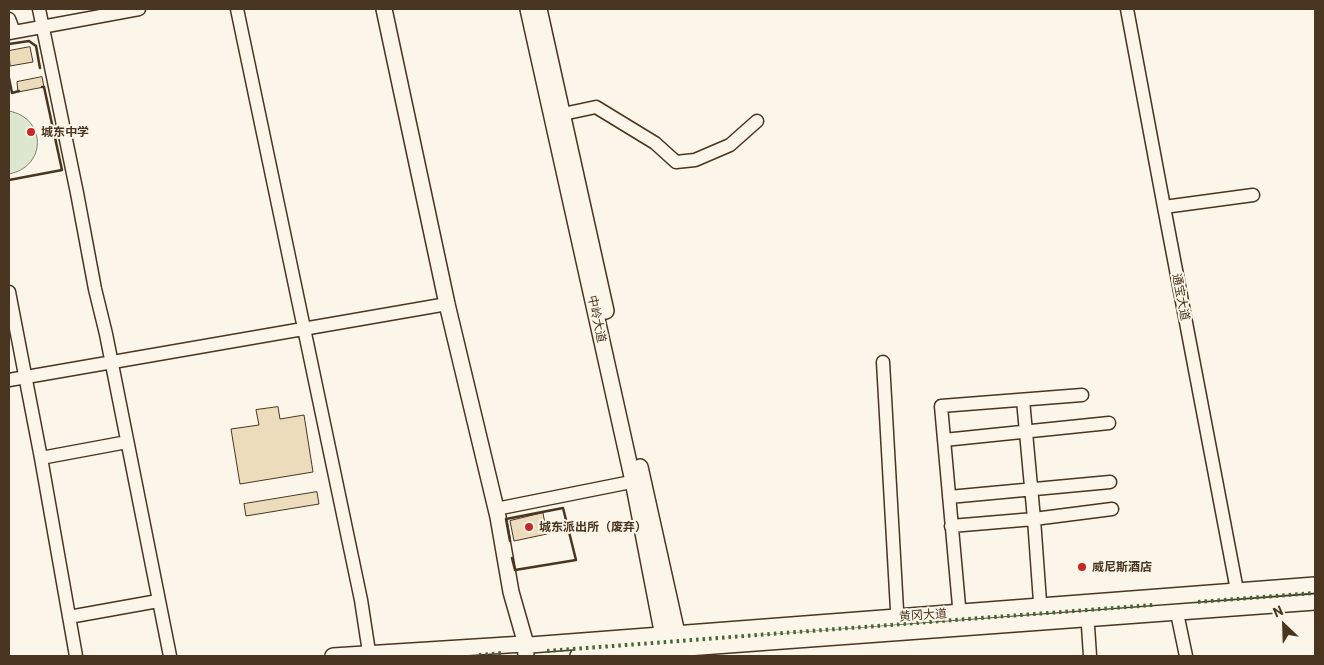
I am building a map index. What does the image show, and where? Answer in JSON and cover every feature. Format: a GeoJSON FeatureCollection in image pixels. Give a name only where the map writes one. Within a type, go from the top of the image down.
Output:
{"type":"FeatureCollection","features":[{"type":"Feature","properties":{"kind":"main road"},"geometry":{"type":"LineString","coordinates":[[384,9],[447,304],[496,509],[510,592],[526,648]]}},
{"type":"Feature","properties":{"kind":"main road","name":"中岭大道"},"geometry":{"type":"LineString","coordinates":[[528,9],[638,480]]}},
{"type":"Feature","properties":{"kind":"main road","name":"中岭大道"},"geometry":{"type":"LineString","coordinates":[[539,9],[563,114],[669,630]]}},
{"type":"Feature","properties":{"kind":"main road","name":"黄冈大道"},"geometry":{"type":"LineString","coordinates":[[333,656],[526,648],[1315,585]]}},
{"type":"Feature","properties":{"kind":"main road","name":"黄冈大道"},"geometry":{"type":"LineString","coordinates":[[578,656],[1315,602]]}},
{"type":"Feature","properties":{"kind":"street"},"geometry":{"type":"LineString","coordinates":[[39,9],[170,656]]}},
{"type":"Feature","properties":{"kind":"street"},"geometry":{"type":"LineString","coordinates":[[9,19],[12,32],[139,9]]}},
{"type":"Feature","properties":{"kind":"street"},"geometry":{"type":"LineString","coordinates":[[238,9],[361,600],[368,652]]}},
{"type":"Feature","properties":{"kind":"street","name":"通宝大道"},"geometry":{"type":"LineString","coordinates":[[1127,9],[1236,585]]}},
{"type":"Feature","properties":{"kind":"street"},"geometry":{"type":"LineString","coordinates":[[563,114],[596,107],[655,143],[676,162],[695,160],[730,145],[757,121]]}},
{"type":"Feature","properties":{"kind":"street"},"geometry":{"type":"LineString","coordinates":[[1164,207],[1253,195]]}},
{"type":"Feature","properties":{"kind":"street"},"geometry":{"type":"LineString","coordinates":[[9,292],[76,656]]}},
{"type":"Feature","properties":{"kind":"street"},"geometry":{"type":"LineString","coordinates":[[9,380],[447,304]]}},
{"type":"Feature","properties":{"kind":"street"},"geometry":{"type":"LineString","coordinates":[[883,362],[897,610]]}},
{"type":"Feature","properties":{"kind":"street"},"geometry":{"type":"LineString","coordinates":[[959,606],[941,406],[1082,395]]}},
{"type":"Feature","properties":{"kind":"street"},"geometry":{"type":"LineString","coordinates":[[1023,400],[1032,489],[1040,602]]}},
{"type":"Feature","properties":{"kind":"street"},"geometry":{"type":"LineString","coordinates":[[944,440],[1109,424]]}},
{"type":"Feature","properties":{"kind":"street"},"geometry":{"type":"LineString","coordinates":[[41,458],[127,442]]}},
{"type":"Feature","properties":{"kind":"street"},"geometry":{"type":"LineString","coordinates":[[496,509],[638,480]]}},
{"type":"Feature","properties":{"kind":"street"},"geometry":{"type":"LineString","coordinates":[[949,497],[1110,482]]}},
{"type":"Feature","properties":{"kind":"street"},"geometry":{"type":"LineString","coordinates":[[951,526],[1034,519],[1112,509]]}},
{"type":"Feature","properties":{"kind":"street"},"geometry":{"type":"LineString","coordinates":[[69,617],[158,601]]}},
{"type":"Feature","properties":{"kind":"street"},"geometry":{"type":"LineString","coordinates":[[1177,613],[1186,656]]}},
{"type":"Feature","properties":{"kind":"street"},"geometry":{"type":"LineString","coordinates":[[1088,626],[1090,656]]}},
{"type":"Feature","properties":{"kind":"green space"},"geometry":{"type":"Polygon","coordinates":[[[9,111],[21,115],[30,123],[36,132],[38,142],[36,153],[30,162],[21,170],[9,174],[9,111]]]}},
{"type":"Feature","properties":{"kind":"building"},"geometry":{"type":"Polygon","coordinates":[[[30,47],[33,62],[10,66],[9,51],[30,47]]]}},
{"type":"Feature","properties":{"kind":"building"},"geometry":{"type":"Polygon","coordinates":[[[42,77],[44,87],[18,92],[17,82],[42,77]]]}},
{"type":"Feature","properties":{"kind":"building"},"geometry":{"type":"Polygon","coordinates":[[[278,407],[280,419],[304,415],[313,472],[240,484],[231,429],[259,425],[256,410],[278,407]]]}},
{"type":"Feature","properties":{"kind":"building"},"geometry":{"type":"Polygon","coordinates":[[[317,492],[319,504],[246,516],[244,504],[317,492]]]}},
{"type":"Feature","properties":{"kind":"building","name":"城东派出所（废弃）"},"geometry":{"type":"Polygon","coordinates":[[[543,513],[547,534],[514,541],[510,521],[543,513]]]}},
{"type":"Feature","properties":{"kind":"hedge"},"geometry":{"type":"LineString","coordinates":[[1198,602],[1315,593]]}},
{"type":"Feature","properties":{"kind":"hedge"},"geometry":{"type":"LineString","coordinates":[[547,651],[1153,605]]}},
{"type":"Feature","properties":{"kind":"hedge"},"geometry":{"type":"LineString","coordinates":[[479,655],[502,653]]}},
{"type":"Feature","properties":{"kind":"wall"},"geometry":{"type":"LineString","coordinates":[[9,44],[29,41],[36,46],[40,68]]}},
{"type":"Feature","properties":{"kind":"wall"},"geometry":{"type":"LineString","coordinates":[[9,78],[12,93],[19,91]]}},
{"type":"Feature","properties":{"kind":"wall"},"geometry":{"type":"LineString","coordinates":[[9,180],[62,170],[44,87],[42,87]]}},
{"type":"Feature","properties":{"kind":"wall"},"geometry":{"type":"LineString","coordinates":[[510,541],[506,519],[563,508],[576,560],[515,570],[512,558]]}},
{"type":"Feature","properties":{"kind":"place","name":"城东中学"},"geometry":{"type":"Point","coordinates":[31,132]}},
{"type":"Feature","properties":{"kind":"place","name":"城东派出所（废弃）"},"geometry":{"type":"Point","coordinates":[529,527]}},
{"type":"Feature","properties":{"kind":"place","name":"威尼斯酒店"},"geometry":{"type":"Point","coordinates":[1082,567]}}]}
